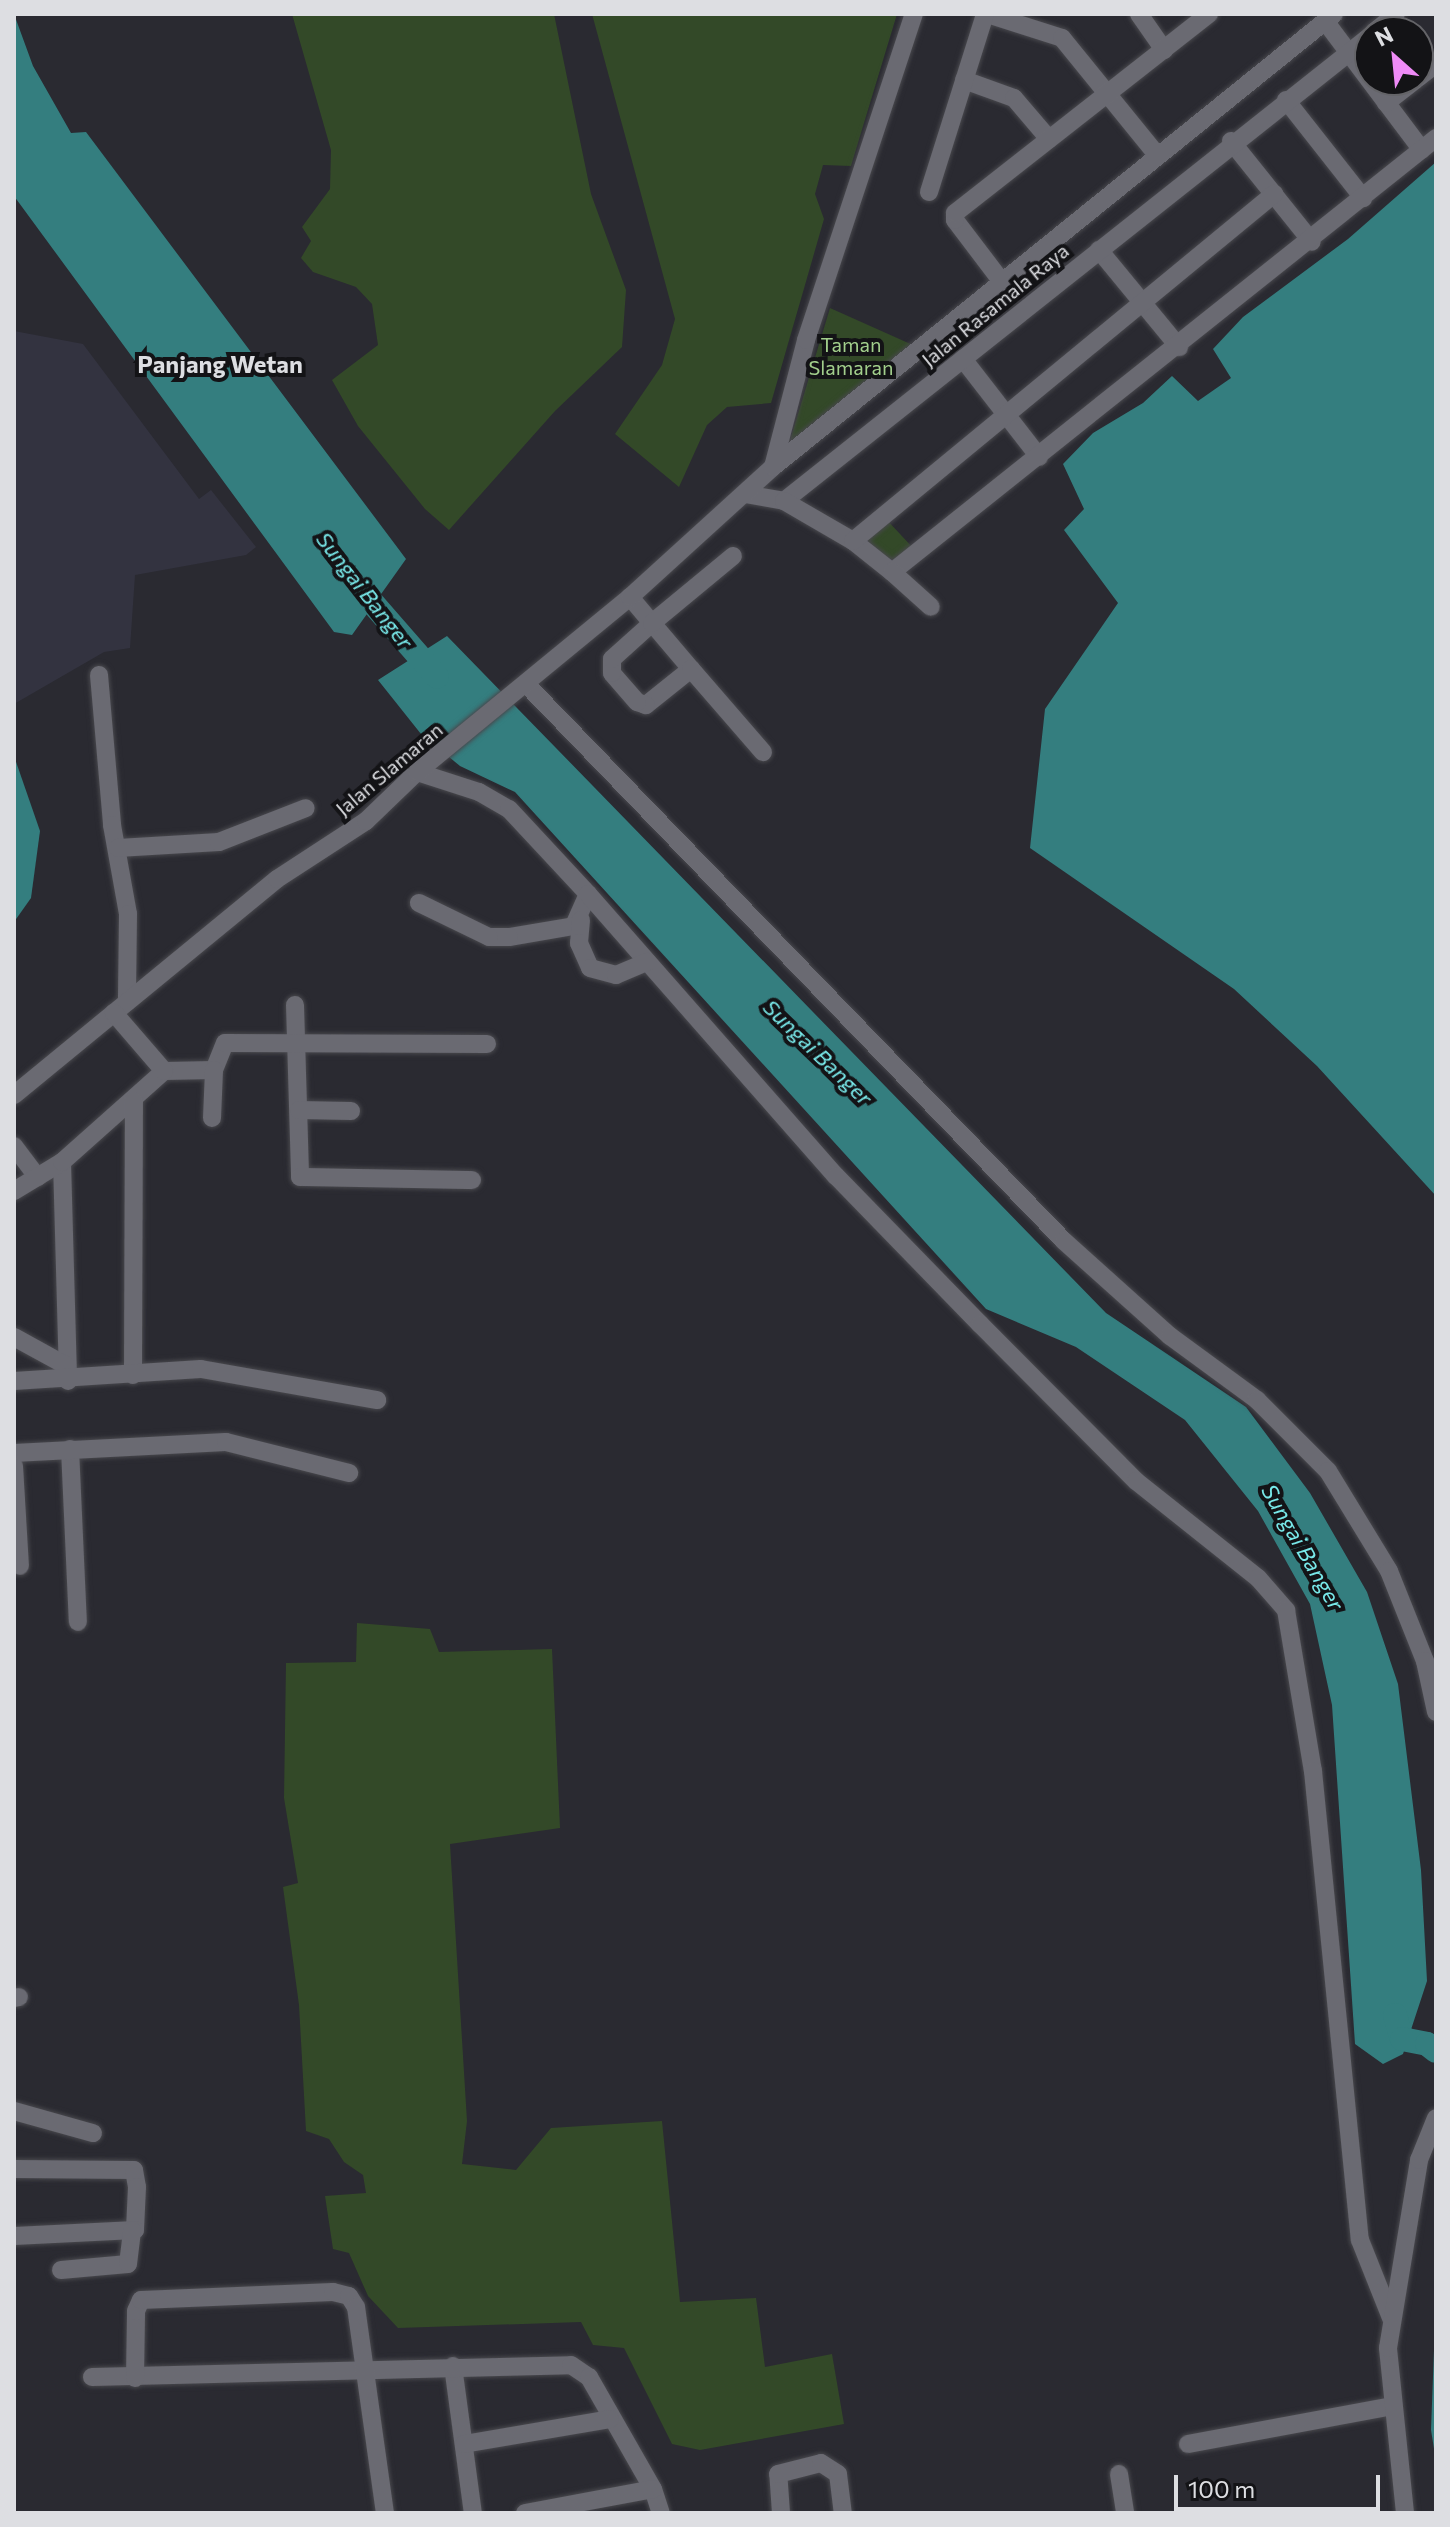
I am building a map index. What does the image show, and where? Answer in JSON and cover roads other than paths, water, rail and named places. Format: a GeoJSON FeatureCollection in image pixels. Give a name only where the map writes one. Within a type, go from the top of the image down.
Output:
{"type":"FeatureCollection","features":[{"type":"Feature","properties":{"kind":"street"},"geometry":{"type":"LineString","coordinates":[[773,467],[806,340],[914,14]]}},
{"type":"Feature","properties":{"kind":"street"},"geometry":{"type":"LineString","coordinates":[[929,192],[986,14],[1062,38],[1158,156]]}},
{"type":"Feature","properties":{"kind":"street"},"geometry":{"type":"LineString","coordinates":[[1139,14],[1164,50]]}},
{"type":"Feature","properties":{"kind":"street"},"geometry":{"type":"LineString","coordinates":[[1002,282],[954,216],[1209,14]]}},
{"type":"Feature","properties":{"kind":"street"},"geometry":{"type":"LineString","coordinates":[[892,572],[1312,242],[1429,144],[1386,103],[1349,53],[1329,18]]}},
{"type":"Feature","properties":{"kind":"street","name":"Jalan Rasamala Raya"},"geometry":{"type":"LineString","coordinates":[[745,494],[773,467],[1329,18]]}},
{"type":"Feature","properties":{"kind":"street","name":"Jalan Rasamala Raya"},"geometry":{"type":"LineString","coordinates":[[784,501],[1231,141],[1354,49]]}},
{"type":"Feature","properties":{"kind":"street"},"geometry":{"type":"LineString","coordinates":[[964,80],[1014,98],[1049,139]]}},
{"type":"Feature","properties":{"kind":"street"},"geometry":{"type":"LineString","coordinates":[[1386,103],[1395,96]]}},
{"type":"Feature","properties":{"kind":"street"},"geometry":{"type":"LineString","coordinates":[[1286,100],[1363,198]]}},
{"type":"Feature","properties":{"kind":"street"},"geometry":{"type":"LineString","coordinates":[[1231,141],[1312,242]]}},
{"type":"Feature","properties":{"kind":"street"},"geometry":{"type":"LineString","coordinates":[[853,541],[1009,416],[1141,301],[1274,194]]}},
{"type":"Feature","properties":{"kind":"street"},"geometry":{"type":"LineString","coordinates":[[1099,250],[1179,347]]}},
{"type":"Feature","properties":{"kind":"street"},"geometry":{"type":"LineString","coordinates":[[963,359],[1039,457]]}},
{"type":"Feature","properties":{"kind":"street"},"geometry":{"type":"LineString","coordinates":[[745,494],[784,501],[853,541],[931,607]]}},
{"type":"Feature","properties":{"kind":"street","name":"Jalan Slamaran"},"geometry":{"type":"LineString","coordinates":[[14,1095],[277,879],[366,821],[424,766],[630,597],[745,494]]}},
{"type":"Feature","properties":{"kind":"street"},"geometry":{"type":"LineString","coordinates":[[691,669],[646,705],[620,683],[610,666],[612,659],[652,623],[733,556]]}},
{"type":"Feature","properties":{"kind":"street"},"geometry":{"type":"LineString","coordinates":[[630,597],[763,752]]}},
{"type":"Feature","properties":{"kind":"street"},"geometry":{"type":"LineString","coordinates":[[99,675],[112,825],[128,914],[120,1007],[164,1071]]}},
{"type":"Feature","properties":{"kind":"street"},"geometry":{"type":"LineString","coordinates":[[519,689],[1064,1241],[1170,1336],[1257,1400],[1328,1471],[1389,1571],[1425,1661],[1436,1712]]}},
{"type":"Feature","properties":{"kind":"street"},"geometry":{"type":"LineString","coordinates":[[424,766],[509,809],[588,894],[836,1176],[1136,1481],[1258,1578],[1286,1610],[1313,1771],[1360,2240],[1391,2318]]}},
{"type":"Feature","properties":{"kind":"street"},"geometry":{"type":"LineString","coordinates":[[118,848],[219,842],[306,808]]}},
{"type":"Feature","properties":{"kind":"street"},"geometry":{"type":"LineString","coordinates":[[588,894],[579,943],[590,968],[616,975],[647,962]]}},
{"type":"Feature","properties":{"kind":"street"},"geometry":{"type":"LineString","coordinates":[[419,903],[489,937],[559,931],[581,920]]}},
{"type":"Feature","properties":{"kind":"street"},"geometry":{"type":"LineString","coordinates":[[295,1005],[298,1166],[303,1180],[472,1180]]}},
{"type":"Feature","properties":{"kind":"street"},"geometry":{"type":"LineString","coordinates":[[212,1118],[214,1070],[223,1044],[487,1044]]}},
{"type":"Feature","properties":{"kind":"street"},"geometry":{"type":"LineString","coordinates":[[14,1191],[62,1162],[134,1101],[164,1071],[214,1070]]}},
{"type":"Feature","properties":{"kind":"street"},"geometry":{"type":"LineString","coordinates":[[133,1375],[134,1101]]}},
{"type":"Feature","properties":{"kind":"street"},"geometry":{"type":"LineString","coordinates":[[299,1110],[351,1111]]}},
{"type":"Feature","properties":{"kind":"street"},"geometry":{"type":"LineString","coordinates":[[14,1146],[37,1177]]}},
{"type":"Feature","properties":{"kind":"street"},"geometry":{"type":"LineString","coordinates":[[62,1162],[68,1374]]}},
{"type":"Feature","properties":{"kind":"street"},"geometry":{"type":"LineString","coordinates":[[14,1337],[68,1374]]}},
{"type":"Feature","properties":{"kind":"street"},"geometry":{"type":"LineString","coordinates":[[14,1381],[68,1374],[222,1371],[377,1400]]}},
{"type":"Feature","properties":{"kind":"street"},"geometry":{"type":"LineString","coordinates":[[14,1453],[226,1442],[349,1473]]}},
{"type":"Feature","properties":{"kind":"street"},"geometry":{"type":"LineString","coordinates":[[70,1449],[78,1622]]}},
{"type":"Feature","properties":{"kind":"street"},"geometry":{"type":"LineString","coordinates":[[14,1466],[20,1566]]}},
{"type":"Feature","properties":{"kind":"street"},"geometry":{"type":"LineString","coordinates":[[14,2111],[93,2133]]}},
{"type":"Feature","properties":{"kind":"street"},"geometry":{"type":"LineString","coordinates":[[1405,2513],[1388,2348],[1419,2160],[1436,2118]]}},
{"type":"Feature","properties":{"kind":"street"},"geometry":{"type":"LineString","coordinates":[[14,2169],[134,2170],[137,2227],[132,2230],[14,2236]]}},
{"type":"Feature","properties":{"kind":"street"},"geometry":{"type":"LineString","coordinates":[[61,2270],[128,2264],[132,2230]]}},
{"type":"Feature","properties":{"kind":"street"},"geometry":{"type":"LineString","coordinates":[[135,2378],[137,2302],[193,2296],[333,2292],[349,2296],[356,2307],[385,2513]]}},
{"type":"Feature","properties":{"kind":"street"},"geometry":{"type":"LineString","coordinates":[[92,2377],[571,2365],[589,2377],[610,2419],[653,2489],[661,2513]]}},
{"type":"Feature","properties":{"kind":"street"},"geometry":{"type":"LineString","coordinates":[[453,2366],[473,2513]]}},
{"type":"Feature","properties":{"kind":"street"},"geometry":{"type":"LineString","coordinates":[[1188,2444],[1393,2406]]}},
{"type":"Feature","properties":{"kind":"street"},"geometry":{"type":"LineString","coordinates":[[464,2444],[610,2419]]}},
{"type":"Feature","properties":{"kind":"street"},"geometry":{"type":"LineString","coordinates":[[781,2513],[778,2474],[821,2463],[838,2474],[843,2513]]}},
{"type":"Feature","properties":{"kind":"street"},"geometry":{"type":"LineString","coordinates":[[1119,2474],[1125,2513]]}},
{"type":"Feature","properties":{"kind":"street"},"geometry":{"type":"LineString","coordinates":[[525,2513],[653,2489]]}},
{"type":"Feature","properties":{"kind":"water"},"geometry":{"type":"Polygon","coordinates":[[[14,14],[33,66],[71,133],[86,132],[406,559],[352,635],[334,632],[14,196],[14,14]]]}},
{"type":"Feature","properties":{"kind":"water"},"geometry":{"type":"Polygon","coordinates":[[[1436,162],[1436,1196],[1317,1066],[1234,989],[1030,848],[1045,709],[1118,603],[1064,530],[1084,509],[1063,464],[1093,433],[1143,403],[1172,376],[1198,401],[1231,378],[1213,349],[1243,317],[1348,239],[1436,162]]]}},
{"type":"Feature","properties":{"kind":"water"},"geometry":{"type":"Polygon","coordinates":[[[447,636],[1106,1313],[1246,1407],[1310,1493],[1367,1592],[1398,1684],[1421,1870],[1427,1981],[1403,2054],[1383,2064],[1355,2044],[1332,1705],[1310,1604],[1258,1511],[1185,1420],[1076,1347],[986,1309],[515,792],[460,766],[421,734],[378,680],[447,636]]]}},
{"type":"Feature","properties":{"kind":"water"},"geometry":{"type":"Polygon","coordinates":[[[14,756],[40,831],[31,898],[14,922],[14,756]]]}},
{"type":"Feature","properties":{"kind":"water"},"geometry":{"type":"Polygon","coordinates":[[[1436,2297],[1436,2461],[1431,2430],[1436,2297]]]}},
{"type":"Feature","properties":{"kind":"waterway","name":"Sungai Banger"},"geometry":{"type":"LineString","coordinates":[[356,584],[437,677]]}},
{"type":"Feature","properties":{"kind":"waterway","name":"Sungai Banger"},"geometry":{"type":"LineString","coordinates":[[1395,2015],[1402,2039],[1427,2044],[1436,2051]]}},
{"type":"Feature","properties":{"kind":"district","name":"Panjang Wetan"},"geometry":{"type":"Point","coordinates":[220,364]}},
{"type":"Feature","properties":{"kind":"park label","name":"Taman Slamaran"},"geometry":{"type":"Point","coordinates":[851,356]}}]}
